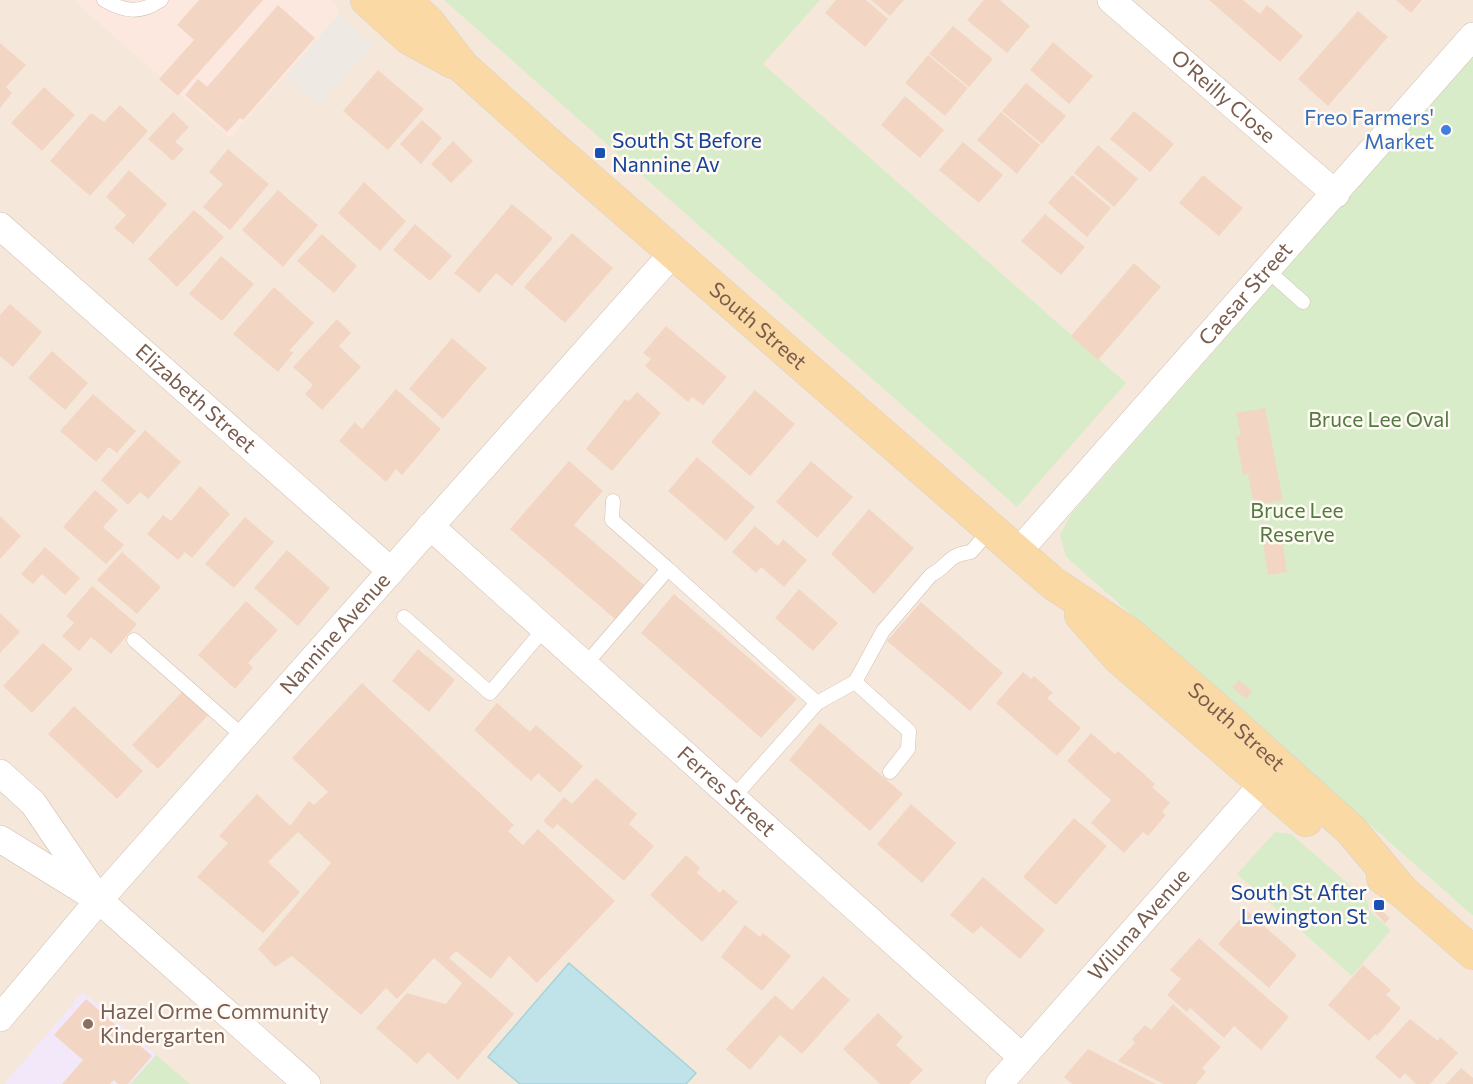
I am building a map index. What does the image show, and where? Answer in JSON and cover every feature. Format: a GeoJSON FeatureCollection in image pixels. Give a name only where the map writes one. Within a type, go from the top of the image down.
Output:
{"type":"FeatureCollection","features":[{"type":"Feature","properties":{"kind":"main road","name":"South Street"},"geometry":{"type":"LineString","coordinates":[[367,0],[409,38],[463,67]]}},
{"type":"Feature","properties":{"kind":"main road","name":"South Street"},"geometry":{"type":"LineString","coordinates":[[404,0],[428,22],[463,67],[1054,584],[1119,658],[1271,774],[1338,847],[1402,891],[1473,953]]}},
{"type":"Feature","properties":{"kind":"street","name":"O'Reilly Close"},"geometry":{"type":"LineString","coordinates":[[1112,0],[1336,194]]}},
{"type":"Feature","properties":{"kind":"street","name":"Caesar Street"},"geometry":{"type":"LineString","coordinates":[[1018,552],[1473,36]]}},
{"type":"Feature","properties":{"kind":"street","name":"Elizabeth Street"},"geometry":{"type":"LineString","coordinates":[[0,226],[392,570]]}},
{"type":"Feature","properties":{"kind":"street","name":"Nannine Avenue"},"geometry":{"type":"LineString","coordinates":[[0,1018],[99,900],[673,253]]}},
{"type":"Feature","properties":{"kind":"street","name":"Ferres Street"},"geometry":{"type":"LineString","coordinates":[[430,526],[1022,1057]]}},
{"type":"Feature","properties":{"kind":"street"},"geometry":{"type":"LineString","coordinates":[[0,773],[33,803],[99,900]]}},
{"type":"Feature","properties":{"kind":"street","name":"Wiluna Avenue"},"geometry":{"type":"LineString","coordinates":[[999,1084],[1271,774]]}},
{"type":"Feature","properties":{"kind":"street"},"geometry":{"type":"LineString","coordinates":[[0,839],[99,900],[308,1084]]}},
{"type":"Feature","properties":{"kind":"lane"},"geometry":{"type":"LineString","coordinates":[[104,0],[127,11],[140,11],[161,0]]}},
{"type":"Feature","properties":{"kind":"lane"},"geometry":{"type":"LineString","coordinates":[[1268,271],[1303,302]]}},
{"type":"Feature","properties":{"kind":"lane"},"geometry":{"type":"LineString","coordinates":[[614,501],[612,520],[817,704]]}},
{"type":"Feature","properties":{"kind":"lane"},"geometry":{"type":"LineString","coordinates":[[733,798],[817,704],[855,682],[883,631],[931,575],[939,571],[954,554],[971,552],[991,529]]}},
{"type":"Feature","properties":{"kind":"lane"},"geometry":{"type":"LineString","coordinates":[[585,665],[668,569]]}},
{"type":"Feature","properties":{"kind":"lane"},"geometry":{"type":"LineString","coordinates":[[404,617],[490,693],[544,629]]}},
{"type":"Feature","properties":{"kind":"lane"},"geometry":{"type":"LineString","coordinates":[[134,640],[244,737]]}},
{"type":"Feature","properties":{"kind":"lane"},"geometry":{"type":"LineString","coordinates":[[855,682],[909,731],[908,749],[890,772]]}},
{"type":"Feature","properties":{"kind":"shaded area"},"geometry":{"type":"Polygon","coordinates":[[[0,0],[1473,0],[1473,56],[1071,514],[1066,557],[1473,916],[1473,1084],[0,1084],[0,0]]]}},
{"type":"Feature","properties":{"kind":"shaded area"},"geometry":{"type":"Polygon","coordinates":[[[73,0],[330,0],[339,8],[339,14],[230,138],[73,0]]]}},
{"type":"Feature","properties":{"kind":"shaded area"},"geometry":{"type":"Polygon","coordinates":[[[339,14],[373,44],[319,106],[285,76],[339,14]]]}},
{"type":"Feature","properties":{"kind":"shaded area","name":"Hazel Orme Community Kindergarten"},"geometry":{"type":"Polygon","coordinates":[[[83,992],[156,1055],[130,1084],[4,1084],[83,992]]]}},
{"type":"Feature","properties":{"kind":"green space"},"geometry":{"type":"Polygon","coordinates":[[[444,0],[820,0],[763,64],[1126,383],[1017,507],[444,0]]]}},
{"type":"Feature","properties":{"kind":"green space","name":"Bruce Lee Reserve"},"geometry":{"type":"Polygon","coordinates":[[[1473,56],[1473,916],[1066,557],[1060,535],[1071,514],[1473,56]]]}},
{"type":"Feature","properties":{"kind":"green space"},"geometry":{"type":"Polygon","coordinates":[[[1275,832],[1291,834],[1367,900],[1369,910],[1391,930],[1352,976],[1237,874],[1275,832]]]}},
{"type":"Feature","properties":{"kind":"green space"},"geometry":{"type":"Polygon","coordinates":[[[156,1055],[190,1084],[130,1084],[156,1055]]]}},
{"type":"Feature","properties":{"kind":"water"},"geometry":{"type":"Polygon","coordinates":[[[569,963],[696,1073],[686,1084],[520,1084],[488,1057],[569,963]]]}},
{"type":"Feature","properties":{"kind":"building"},"geometry":{"type":"Polygon","coordinates":[[[199,0],[263,0],[178,96],[159,79],[194,40],[177,25],[199,0]]]}},
{"type":"Feature","properties":{"kind":"building"},"geometry":{"type":"Polygon","coordinates":[[[836,0],[866,0],[888,19],[865,47],[825,13],[836,0]]]}},
{"type":"Feature","properties":{"kind":"building"},"geometry":{"type":"Polygon","coordinates":[[[871,0],[904,0],[890,16],[871,0]]]}},
{"type":"Feature","properties":{"kind":"building"},"geometry":{"type":"Polygon","coordinates":[[[984,0],[1000,0],[1030,26],[1007,53],[967,20],[984,0]]]}},
{"type":"Feature","properties":{"kind":"building"},"geometry":{"type":"Polygon","coordinates":[[[1209,0],[1243,0],[1260,14],[1267,5],[1303,36],[1280,62],[1209,0]]]}},
{"type":"Feature","properties":{"kind":"building"},"geometry":{"type":"Polygon","coordinates":[[[1396,0],[1422,0],[1411,13],[1396,0]]]}},
{"type":"Feature","properties":{"kind":"building"},"geometry":{"type":"Polygon","coordinates":[[[278,5],[315,38],[243,120],[240,118],[227,132],[185,95],[198,79],[207,87],[278,5]]]}},
{"type":"Feature","properties":{"kind":"building"},"geometry":{"type":"Polygon","coordinates":[[[1358,11],[1388,37],[1328,106],[1298,79],[1358,11]]]}},
{"type":"Feature","properties":{"kind":"building"},"geometry":{"type":"Polygon","coordinates":[[[953,26],[993,59],[969,87],[929,54],[953,26]]]}},
{"type":"Feature","properties":{"kind":"building"},"geometry":{"type":"Polygon","coordinates":[[[1053,42],[1093,76],[1069,104],[1030,70],[1053,42]]]}},
{"type":"Feature","properties":{"kind":"building"},"geometry":{"type":"Polygon","coordinates":[[[0,43],[26,65],[6,87],[12,93],[0,108],[0,43]]]}},
{"type":"Feature","properties":{"kind":"building"},"geometry":{"type":"Polygon","coordinates":[[[928,55],[968,88],[945,116],[905,83],[928,55]]]}},
{"type":"Feature","properties":{"kind":"building"},"geometry":{"type":"Polygon","coordinates":[[[378,70],[424,109],[388,150],[343,111],[378,70]]]}},
{"type":"Feature","properties":{"kind":"building"},"geometry":{"type":"Polygon","coordinates":[[[1026,83],[1066,116],[1042,144],[1002,111],[1026,83]]]}},
{"type":"Feature","properties":{"kind":"building"},"geometry":{"type":"Polygon","coordinates":[[[44,87],[75,115],[42,151],[11,123],[44,87]]]}},
{"type":"Feature","properties":{"kind":"building"},"geometry":{"type":"Polygon","coordinates":[[[905,96],[944,130],[920,158],[881,125],[905,96]]]}},
{"type":"Feature","properties":{"kind":"building"},"geometry":{"type":"Polygon","coordinates":[[[120,105],[148,131],[90,196],[50,161],[91,113],[104,122],[120,105]]]}},
{"type":"Feature","properties":{"kind":"building"},"geometry":{"type":"Polygon","coordinates":[[[1134,111],[1174,144],[1150,172],[1110,139],[1134,111]]]}},
{"type":"Feature","properties":{"kind":"building"},"geometry":{"type":"Polygon","coordinates":[[[173,112],[189,127],[175,142],[184,149],[173,161],[148,139],[173,112]]]}},
{"type":"Feature","properties":{"kind":"building"},"geometry":{"type":"Polygon","coordinates":[[[1001,112],[1040,145],[1017,174],[977,140],[1001,112]]]}},
{"type":"Feature","properties":{"kind":"building"},"geometry":{"type":"Polygon","coordinates":[[[422,120],[442,138],[421,164],[400,144],[422,120]]]}},
{"type":"Feature","properties":{"kind":"building"},"geometry":{"type":"Polygon","coordinates":[[[453,141],[473,161],[451,183],[431,164],[453,141]]]}},
{"type":"Feature","properties":{"kind":"building"},"geometry":{"type":"Polygon","coordinates":[[[963,142],[1003,175],[979,203],[939,170],[963,142]]]}},
{"type":"Feature","properties":{"kind":"building"},"geometry":{"type":"Polygon","coordinates":[[[1098,145],[1138,179],[1114,207],[1074,173],[1098,145]]]}},
{"type":"Feature","properties":{"kind":"building"},"geometry":{"type":"Polygon","coordinates":[[[228,149],[269,184],[230,230],[203,207],[223,184],[209,172],[228,149]]]}},
{"type":"Feature","properties":{"kind":"building"},"geometry":{"type":"Polygon","coordinates":[[[129,170],[167,204],[133,244],[114,228],[126,215],[106,197],[129,170]]]}},
{"type":"Feature","properties":{"kind":"building"},"geometry":{"type":"Polygon","coordinates":[[[1072,175],[1111,208],[1087,237],[1048,203],[1072,175]]]}},
{"type":"Feature","properties":{"kind":"building"},"geometry":{"type":"Polygon","coordinates":[[[1203,175],[1243,208],[1219,236],[1179,203],[1203,175]]]}},
{"type":"Feature","properties":{"kind":"building"},"geometry":{"type":"Polygon","coordinates":[[[364,182],[406,221],[380,251],[338,213],[364,182]]]}},
{"type":"Feature","properties":{"kind":"building"},"geometry":{"type":"Polygon","coordinates":[[[278,190],[318,225],[283,267],[242,230],[278,190]]]}},
{"type":"Feature","properties":{"kind":"building"},"geometry":{"type":"Polygon","coordinates":[[[512,204],[553,238],[512,286],[496,273],[479,293],[454,273],[512,204]]]}},
{"type":"Feature","properties":{"kind":"building"},"geometry":{"type":"Polygon","coordinates":[[[194,210],[224,237],[177,287],[148,259],[194,210]]]}},
{"type":"Feature","properties":{"kind":"building"},"geometry":{"type":"Polygon","coordinates":[[[1045,214],[1085,247],[1061,275],[1021,241],[1045,214]]]}},
{"type":"Feature","properties":{"kind":"building"},"geometry":{"type":"Polygon","coordinates":[[[415,224],[452,256],[430,281],[393,250],[415,224]]]}},
{"type":"Feature","properties":{"kind":"building"},"geometry":{"type":"Polygon","coordinates":[[[572,233],[613,268],[565,323],[524,287],[572,233]]]}},
{"type":"Feature","properties":{"kind":"building"},"geometry":{"type":"Polygon","coordinates":[[[322,234],[357,266],[334,293],[297,261],[322,234]]]}},
{"type":"Feature","properties":{"kind":"building"},"geometry":{"type":"Polygon","coordinates":[[[221,256],[254,284],[222,321],[189,294],[221,256]]]}},
{"type":"Feature","properties":{"kind":"building"},"geometry":{"type":"Polygon","coordinates":[[[1134,263],[1161,287],[1098,360],[1071,336],[1134,263]]]}},
{"type":"Feature","properties":{"kind":"building"},"geometry":{"type":"Polygon","coordinates":[[[274,287],[314,323],[289,351],[294,352],[278,372],[233,334],[274,287]]]}},
{"type":"Feature","properties":{"kind":"building"},"geometry":{"type":"Polygon","coordinates":[[[10,304],[42,332],[13,367],[0,356],[0,315],[10,304]]]}},
{"type":"Feature","properties":{"kind":"building"},"geometry":{"type":"Polygon","coordinates":[[[337,319],[351,333],[339,346],[361,367],[322,410],[305,394],[313,385],[293,367],[337,319]]]}},
{"type":"Feature","properties":{"kind":"building"},"geometry":{"type":"Polygon","coordinates":[[[666,326],[727,377],[703,405],[692,397],[688,402],[645,366],[651,359],[643,353],[666,326]]]}},
{"type":"Feature","properties":{"kind":"building"},"geometry":{"type":"Polygon","coordinates":[[[452,338],[487,368],[443,419],[409,389],[452,338]]]}},
{"type":"Feature","properties":{"kind":"building"},"geometry":{"type":"Polygon","coordinates":[[[52,351],[88,383],[65,410],[28,378],[52,351]]]}},
{"type":"Feature","properties":{"kind":"building"},"geometry":{"type":"Polygon","coordinates":[[[396,389],[441,429],[402,475],[396,469],[386,482],[339,441],[355,422],[362,429],[396,389]]]}},
{"type":"Feature","properties":{"kind":"building"},"geometry":{"type":"Polygon","coordinates":[[[755,390],[795,424],[750,476],[711,442],[755,390]]]}},
{"type":"Feature","properties":{"kind":"building"},"geometry":{"type":"Polygon","coordinates":[[[637,392],[661,413],[612,471],[586,449],[625,399],[629,401],[637,392]]]}},
{"type":"Feature","properties":{"kind":"building"},"geometry":{"type":"Polygon","coordinates":[[[93,394],[136,431],[117,453],[109,447],[96,462],[60,431],[93,394]]]}},
{"type":"Feature","properties":{"kind":"building"},"geometry":{"type":"Polygon","coordinates":[[[1265,408],[1283,500],[1254,505],[1248,474],[1243,475],[1236,436],[1241,435],[1236,413],[1265,408]]]}},
{"type":"Feature","properties":{"kind":"building"},"geometry":{"type":"Polygon","coordinates":[[[145,430],[181,462],[148,499],[140,492],[128,505],[101,480],[145,430]]]}},
{"type":"Feature","properties":{"kind":"building"},"geometry":{"type":"Polygon","coordinates":[[[697,457],[755,507],[726,541],[668,491],[697,457]]]}},
{"type":"Feature","properties":{"kind":"building"},"geometry":{"type":"Polygon","coordinates":[[[569,461],[603,491],[574,525],[645,586],[615,619],[510,529],[569,461]]]}},
{"type":"Feature","properties":{"kind":"building"},"geometry":{"type":"Polygon","coordinates":[[[811,461],[853,497],[817,538],[776,502],[811,461]]]}},
{"type":"Feature","properties":{"kind":"building"},"geometry":{"type":"Polygon","coordinates":[[[200,486],[230,514],[192,558],[185,552],[178,560],[147,534],[163,515],[171,521],[200,486]]]}},
{"type":"Feature","properties":{"kind":"building"},"geometry":{"type":"Polygon","coordinates":[[[95,490],[118,510],[103,527],[124,545],[106,564],[63,527],[95,490]]]}},
{"type":"Feature","properties":{"kind":"building"},"geometry":{"type":"Polygon","coordinates":[[[869,509],[914,548],[874,594],[831,554],[869,509]]]}},
{"type":"Feature","properties":{"kind":"building"},"geometry":{"type":"Polygon","coordinates":[[[0,516],[21,536],[0,559],[0,516]]]}},
{"type":"Feature","properties":{"kind":"building"},"geometry":{"type":"Polygon","coordinates":[[[245,517],[274,542],[234,588],[205,564],[245,517]]]}},
{"type":"Feature","properties":{"kind":"building"},"geometry":{"type":"Polygon","coordinates":[[[755,526],[778,546],[783,539],[807,560],[784,587],[761,567],[756,573],[732,552],[755,526]]]}},
{"type":"Feature","properties":{"kind":"building"},"geometry":{"type":"Polygon","coordinates":[[[1282,540],[1287,572],[1268,575],[1263,543],[1282,540]]]}},
{"type":"Feature","properties":{"kind":"building"},"geometry":{"type":"Polygon","coordinates":[[[45,547],[80,578],[65,595],[42,574],[33,584],[21,574],[45,547]]]}},
{"type":"Feature","properties":{"kind":"building"},"geometry":{"type":"Polygon","coordinates":[[[287,550],[330,588],[298,626],[254,588],[287,550]]]}},
{"type":"Feature","properties":{"kind":"building"},"geometry":{"type":"Polygon","coordinates":[[[122,552],[161,587],[137,614],[97,580],[122,552]]]}},
{"type":"Feature","properties":{"kind":"building"},"geometry":{"type":"Polygon","coordinates":[[[92,586],[137,624],[111,654],[91,637],[79,651],[62,636],[74,623],[66,616],[92,586]]]}},
{"type":"Feature","properties":{"kind":"building"},"geometry":{"type":"Polygon","coordinates":[[[799,589],[838,623],[813,651],[775,618],[799,589]]]}},
{"type":"Feature","properties":{"kind":"building"},"geometry":{"type":"Polygon","coordinates":[[[674,594],[797,699],[761,738],[641,633],[674,594]]]}},
{"type":"Feature","properties":{"kind":"building"},"geometry":{"type":"Polygon","coordinates":[[[246,601],[278,630],[248,663],[253,668],[235,689],[198,655],[246,601]]]}},
{"type":"Feature","properties":{"kind":"building"},"geometry":{"type":"Polygon","coordinates":[[[921,602],[1003,673],[970,711],[887,641],[921,602]]]}},
{"type":"Feature","properties":{"kind":"building"},"geometry":{"type":"Polygon","coordinates":[[[0,613],[20,632],[0,653],[0,613]]]}},
{"type":"Feature","properties":{"kind":"building"},"geometry":{"type":"Polygon","coordinates":[[[43,643],[73,669],[32,713],[3,686],[43,643]]]}},
{"type":"Feature","properties":{"kind":"building"},"geometry":{"type":"Polygon","coordinates":[[[418,649],[455,680],[429,712],[392,681],[418,649]]]}},
{"type":"Feature","properties":{"kind":"building"},"geometry":{"type":"Polygon","coordinates":[[[1023,672],[1031,679],[1034,676],[1053,693],[1047,698],[1081,728],[1057,756],[996,703],[1023,672]]]}},
{"type":"Feature","properties":{"kind":"building"},"geometry":{"type":"Polygon","coordinates":[[[1239,680],[1252,691],[1246,699],[1232,687],[1239,680]]]}},
{"type":"Feature","properties":{"kind":"building"},"geometry":{"type":"Polygon","coordinates":[[[362,683],[514,825],[508,831],[523,845],[538,829],[615,901],[537,983],[509,956],[491,979],[456,951],[449,958],[514,1014],[458,1080],[428,1052],[417,1064],[376,1028],[407,993],[446,1004],[462,983],[434,958],[397,999],[386,988],[361,1015],[292,956],[275,967],[258,949],[331,863],[298,832],[268,862],[300,892],[263,933],[197,877],[228,843],[219,836],[257,794],[290,826],[309,801],[314,805],[328,792],[292,758],[362,683]]]}},
{"type":"Feature","properties":{"kind":"building"},"geometry":{"type":"Polygon","coordinates":[[[182,692],[208,715],[158,769],[132,745],[182,692]]]}},
{"type":"Feature","properties":{"kind":"building"},"geometry":{"type":"Polygon","coordinates":[[[497,703],[530,732],[536,725],[583,766],[560,793],[538,773],[531,781],[474,730],[497,703]]]}},
{"type":"Feature","properties":{"kind":"building"},"geometry":{"type":"Polygon","coordinates":[[[74,706],[143,771],[117,799],[48,734],[74,706]]]}},
{"type":"Feature","properties":{"kind":"building"},"geometry":{"type":"Polygon","coordinates":[[[820,723],[903,794],[870,831],[789,760],[820,723]]]}},
{"type":"Feature","properties":{"kind":"building"},"geometry":{"type":"Polygon","coordinates":[[[1091,733],[1115,754],[1118,751],[1155,784],[1152,787],[1170,803],[1162,812],[1166,815],[1148,836],[1143,832],[1124,853],[1091,823],[1111,800],[1067,761],[1091,733]]]}},
{"type":"Feature","properties":{"kind":"building"},"geometry":{"type":"Polygon","coordinates":[[[596,778],[637,814],[629,824],[654,846],[624,881],[557,824],[553,829],[543,821],[564,797],[572,804],[596,778]]]}},
{"type":"Feature","properties":{"kind":"building"},"geometry":{"type":"Polygon","coordinates":[[[911,804],[956,843],[922,883],[877,844],[911,804]]]}},
{"type":"Feature","properties":{"kind":"building"},"geometry":{"type":"Polygon","coordinates":[[[1074,818],[1107,846],[1056,905],[1023,877],[1074,818]]]}},
{"type":"Feature","properties":{"kind":"building"},"geometry":{"type":"Polygon","coordinates":[[[686,855],[700,868],[697,873],[720,893],[723,889],[738,902],[702,942],[650,895],[686,855]]]}},
{"type":"Feature","properties":{"kind":"building"},"geometry":{"type":"Polygon","coordinates":[[[983,877],[1045,930],[1020,959],[981,926],[973,934],[950,915],[983,877]]]}},
{"type":"Feature","properties":{"kind":"building"},"geometry":{"type":"Polygon","coordinates":[[[1379,908],[1390,918],[1385,923],[1375,913],[1379,908]]]}},
{"type":"Feature","properties":{"kind":"building"},"geometry":{"type":"Polygon","coordinates":[[[1247,911],[1297,955],[1269,988],[1218,944],[1247,911]]]}},
{"type":"Feature","properties":{"kind":"building"},"geometry":{"type":"Polygon","coordinates":[[[745,925],[760,937],[763,933],[791,956],[762,991],[721,957],[745,925]]]}},
{"type":"Feature","properties":{"kind":"building"},"geometry":{"type":"Polygon","coordinates":[[[1199,938],[1289,1017],[1261,1050],[1234,1026],[1224,1038],[1190,1008],[1187,1012],[1167,995],[1181,979],[1170,970],[1199,938]]]}},
{"type":"Feature","properties":{"kind":"building"},"geometry":{"type":"Polygon","coordinates":[[[1363,965],[1391,990],[1386,995],[1401,1008],[1377,1036],[1375,1034],[1369,1041],[1328,1005],[1363,965]]]}},
{"type":"Feature","properties":{"kind":"building"},"geometry":{"type":"Polygon","coordinates":[[[823,976],[850,1000],[802,1054],[780,1035],[750,1070],[726,1049],[775,995],[792,1010],[823,976]]]}},
{"type":"Feature","properties":{"kind":"building","name":"Hazel Orme Community Kindergarten"},"geometry":{"type":"Polygon","coordinates":[[[86,999],[152,1056],[128,1084],[118,1084],[114,1080],[110,1084],[62,1084],[83,1060],[54,1035],[86,999]]]}},
{"type":"Feature","properties":{"kind":"building"},"geometry":{"type":"Polygon","coordinates":[[[1173,1004],[1221,1047],[1202,1068],[1206,1072],[1196,1084],[1164,1084],[1118,1061],[1135,1043],[1132,1039],[1145,1025],[1151,1030],[1173,1004]]]}},
{"type":"Feature","properties":{"kind":"building"},"geometry":{"type":"Polygon","coordinates":[[[878,1013],[903,1037],[896,1045],[923,1070],[909,1084],[880,1084],[843,1049],[878,1013]]]}},
{"type":"Feature","properties":{"kind":"building"},"geometry":{"type":"Polygon","coordinates":[[[1410,1019],[1438,1041],[1440,1037],[1458,1053],[1430,1084],[1416,1084],[1405,1073],[1400,1079],[1375,1057],[1410,1019]]]}},
{"type":"Feature","properties":{"kind":"building"},"geometry":{"type":"Polygon","coordinates":[[[1088,1049],[1156,1084],[1072,1084],[1064,1077],[1088,1049]]]}},
{"type":"Feature","properties":{"kind":"building"},"geometry":{"type":"Polygon","coordinates":[[[1461,1068],[1473,1078],[1473,1084],[1446,1084],[1461,1068]]]}},
{"type":"Feature","properties":{"kind":"place","name":"Freo Farmers' Market"},"geometry":{"type":"Point","coordinates":[1446,130]}},
{"type":"Feature","properties":{"kind":"place","name":"South St Before Nannine Av"},"geometry":{"type":"Point","coordinates":[600,153]}},
{"type":"Feature","properties":{"kind":"place","name":"South St After Lewington St"},"geometry":{"type":"Point","coordinates":[1379,905]}},
{"type":"Feature","properties":{"kind":"place","name":"Hazel Orme Community Kindergarten"},"geometry":{"type":"Point","coordinates":[88,1024]}},
{"type":"Feature","properties":{"kind":"park label","name":"Bruce Lee Oval"},"geometry":{"type":"Point","coordinates":[1379,420]}}]}
